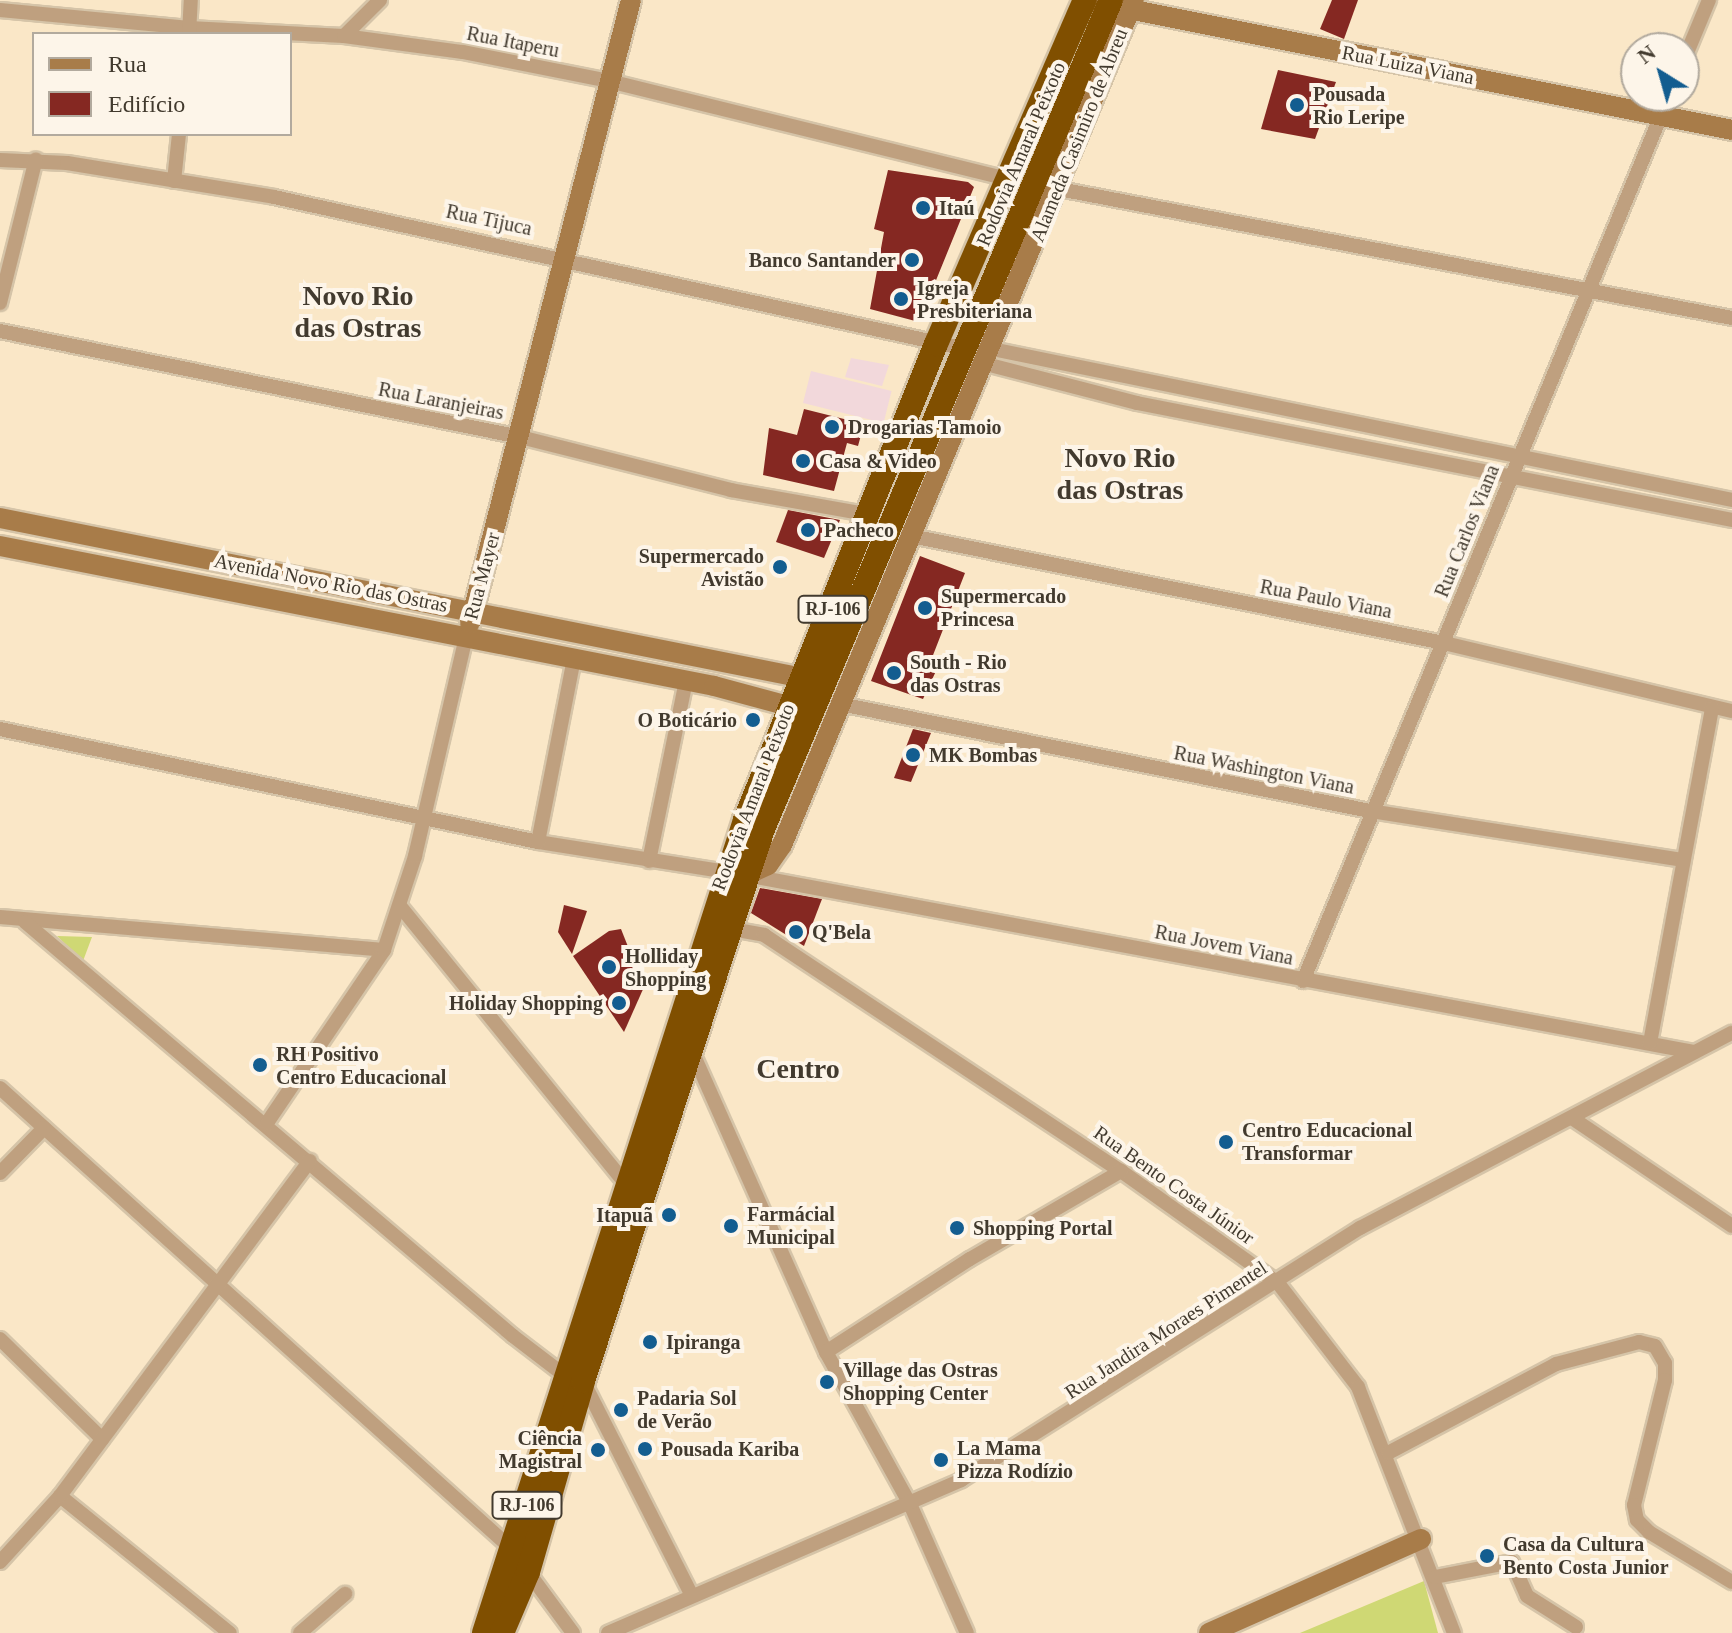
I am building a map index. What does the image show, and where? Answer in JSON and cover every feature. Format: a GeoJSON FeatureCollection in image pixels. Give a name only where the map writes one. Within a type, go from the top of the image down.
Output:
{"type":"FeatureCollection","features":[{"type":"Feature","properties":{"kind":"highway","name":"Rodovia Amaral Peixoto"},"geometry":{"type":"LineString","coordinates":[[502,1633],[528,1572],[625,1183],[719,927],[792,707],[872,515],[936,344],[1084,0]]}},
{"type":"Feature","properties":{"kind":"highway","name":"Rodovia Amaral Peixoto"},"geometry":{"type":"LineString","coordinates":[[736,874],[814,704],[966,349],[1121,3]]}},
{"type":"Feature","properties":{"kind":"highway","name":"Rodovia Amaral Peixoto"},"geometry":{"type":"LineString","coordinates":[[484,1633],[691,1049],[719,927]]}},
{"type":"Feature","properties":{"kind":"street"},"geometry":{"type":"LineString","coordinates":[[189,31],[191,0]]}},
{"type":"Feature","properties":{"kind":"street"},"geometry":{"type":"LineString","coordinates":[[344,36],[380,0]]}},
{"type":"Feature","properties":{"kind":"street","name":"Rua Mayer"},"geometry":{"type":"LineString","coordinates":[[267,1123],[384,950],[400,906],[466,637],[631,0]]}},
{"type":"Feature","properties":{"kind":"street","name":"Rua Luiza Viana"},"geometry":{"type":"LineString","coordinates":[[1084,0],[1121,3],[1732,130]]}},
{"type":"Feature","properties":{"kind":"street"},"geometry":{"type":"LineString","coordinates":[[1696,32],[1709,0]]}},
{"type":"Feature","properties":{"kind":"street","name":"Alameda Casimiro de Abreu"},"geometry":{"type":"LineString","coordinates":[[736,874],[768,865],[782,845],[1059,189],[1121,3]]}},
{"type":"Feature","properties":{"kind":"street","name":"Rua Itaperu"},"geometry":{"type":"LineString","coordinates":[[0,10],[220,32]]}},
{"type":"Feature","properties":{"kind":"street","name":"Rua Itaperu"},"geometry":{"type":"LineString","coordinates":[[292,34],[344,36],[463,52],[609,81],[1008,179]]}},
{"type":"Feature","properties":{"kind":"street","name":"Rua Carlos Viana"},"geometry":{"type":"LineString","coordinates":[[1303,981],[1370,811],[1444,643],[1663,112]]}},
{"type":"Feature","properties":{"kind":"street"},"geometry":{"type":"LineString","coordinates":[[174,181],[179,136]]}},
{"type":"Feature","properties":{"kind":"street"},"geometry":{"type":"LineString","coordinates":[[0,303],[36,159]]}},
{"type":"Feature","properties":{"kind":"street","name":"Rua Tijuca"},"geometry":{"type":"LineString","coordinates":[[0,160],[36,159],[174,181],[563,257],[966,349]]}},
{"type":"Feature","properties":{"kind":"street"},"geometry":{"type":"LineString","coordinates":[[1059,189],[1591,288],[1732,318]]}},
{"type":"Feature","properties":{"kind":"street","name":"Rua Laranjeiras"},"geometry":{"type":"LineString","coordinates":[[0,331],[520,437],[731,490],[872,515]]}},
{"type":"Feature","properties":{"kind":"street"},"geometry":{"type":"LineString","coordinates":[[989,356],[1520,454],[1732,500]]}},
{"type":"Feature","properties":{"kind":"street"},"geometry":{"type":"LineString","coordinates":[[989,356],[1137,403],[1732,520]]}},
{"type":"Feature","properties":{"kind":"street","name":"Avenida Novo Rio das Ostras"},"geometry":{"type":"LineString","coordinates":[[0,518],[803,678]]}},
{"type":"Feature","properties":{"kind":"street","name":"Rua Paulo Viana"},"geometry":{"type":"LineString","coordinates":[[911,536],[1444,643],[1732,711]]}},
{"type":"Feature","properties":{"kind":"street","name":"Avenida Novo Rio das Ostras"},"geometry":{"type":"LineString","coordinates":[[0,546],[686,680],[792,707]]}},
{"type":"Feature","properties":{"kind":"street"},"geometry":{"type":"LineString","coordinates":[[538,842],[574,658]]}},
{"type":"Feature","properties":{"kind":"street"},"geometry":{"type":"LineString","coordinates":[[649,861],[686,680]]}},
{"type":"Feature","properties":{"kind":"street","name":"Rua Washington Viana"},"geometry":{"type":"LineString","coordinates":[[840,704],[1370,811],[1683,860]]}},
{"type":"Feature","properties":{"kind":"street"},"geometry":{"type":"LineString","coordinates":[[1650,1043],[1712,708]]}},
{"type":"Feature","properties":{"kind":"street","name":"Rua Jovem Viana"},"geometry":{"type":"LineString","coordinates":[[0,729],[538,842],[736,874],[1694,1052]]}},
{"type":"Feature","properties":{"kind":"street"},"geometry":{"type":"LineString","coordinates":[[400,906],[625,1183]]}},
{"type":"Feature","properties":{"kind":"street"},"geometry":{"type":"LineString","coordinates":[[0,917],[25,922],[384,950]]}},
{"type":"Feature","properties":{"kind":"street"},"geometry":{"type":"LineString","coordinates":[[25,922],[574,1378],[691,1594]]}},
{"type":"Feature","properties":{"kind":"street","name":"Rua Bento Costa Júnior"},"geometry":{"type":"LineString","coordinates":[[719,927],[764,935],[1121,1171],[1278,1283],[1358,1387],[1388,1453],[1454,1633]]}},
{"type":"Feature","properties":{"kind":"street","name":"Rua Jandira Moraes Pimentel"},"geometry":{"type":"LineString","coordinates":[[608,1633],[691,1594],[910,1504],[998,1460],[1360,1228],[1732,1033]]}},
{"type":"Feature","properties":{"kind":"street"},"geometry":{"type":"LineString","coordinates":[[691,1049],[826,1352],[910,1504],[967,1633]]}},
{"type":"Feature","properties":{"kind":"street"},"geometry":{"type":"LineString","coordinates":[[0,1088],[219,1281],[513,1550]]}},
{"type":"Feature","properties":{"kind":"street"},"geometry":{"type":"LineString","coordinates":[[1572,1118],[1732,1226]]}},
{"type":"Feature","properties":{"kind":"street"},"geometry":{"type":"LineString","coordinates":[[0,1173],[44,1128]]}},
{"type":"Feature","properties":{"kind":"street"},"geometry":{"type":"LineString","coordinates":[[0,1562],[60,1496],[310,1161]]}},
{"type":"Feature","properties":{"kind":"street"},"geometry":{"type":"LineString","coordinates":[[826,1352],[970,1259],[1121,1171]]}},
{"type":"Feature","properties":{"kind":"street"},"geometry":{"type":"LineString","coordinates":[[0,1339],[102,1439]]}},
{"type":"Feature","properties":{"kind":"street"},"geometry":{"type":"LineString","coordinates":[[1388,1453],[1556,1364],[1639,1342],[1655,1346],[1665,1363],[1665,1380],[1634,1505],[1637,1520],[1649,1532],[1732,1582]]}},
{"type":"Feature","properties":{"kind":"street"},"geometry":{"type":"LineString","coordinates":[[60,1496],[230,1633]]}},
{"type":"Feature","properties":{"kind":"street"},"geometry":{"type":"LineString","coordinates":[[1209,1633],[1421,1539]]}},
{"type":"Feature","properties":{"kind":"street"},"geometry":{"type":"LineString","coordinates":[[1435,1577],[1512,1562],[1527,1596],[1576,1627]]}},
{"type":"Feature","properties":{"kind":"street"},"geometry":{"type":"LineString","coordinates":[[528,1572],[573,1633]]}},
{"type":"Feature","properties":{"kind":"street"},"geometry":{"type":"LineString","coordinates":[[300,1633],[345,1594]]}},
{"type":"Feature","properties":{"kind":"shaded area"},"geometry":{"type":"Polygon","coordinates":[[[851,358],[889,365],[882,386],[845,377],[851,358]]]}},
{"type":"Feature","properties":{"kind":"shaded area"},"geometry":{"type":"Polygon","coordinates":[[[811,371],[892,391],[884,423],[803,403],[811,371]]]}},
{"type":"Feature","properties":{"kind":"green space"},"geometry":{"type":"Polygon","coordinates":[[[57,936],[92,937],[83,961],[57,936]]]}},
{"type":"Feature","properties":{"kind":"green space"},"geometry":{"type":"Polygon","coordinates":[[[1424,1581],[1438,1633],[1300,1633],[1424,1581]]]}},
{"type":"Feature","properties":{"kind":"building"},"geometry":{"type":"Polygon","coordinates":[[[1332,0],[1358,0],[1344,39],[1320,29],[1332,0]]]}},
{"type":"Feature","properties":{"kind":"building","name":"Pousada Rio Leripe"},"geometry":{"type":"Polygon","coordinates":[[[1278,70],[1336,82],[1315,139],[1261,129],[1278,70]]]}},
{"type":"Feature","properties":{"kind":"building"},"geometry":{"type":"Polygon","coordinates":[[[888,170],[968,182],[974,187],[919,322],[870,309],[884,232],[874,229],[888,170]]]}},
{"type":"Feature","properties":{"kind":"building","name":"Casa & Video"},"geometry":{"type":"Polygon","coordinates":[[[804,409],[864,424],[858,446],[847,443],[834,491],[763,475],[769,428],[797,435],[804,409]]]}},
{"type":"Feature","properties":{"kind":"building","name":"Pacheco"},"geometry":{"type":"Polygon","coordinates":[[[788,510],[840,520],[824,558],[776,542],[788,510]]]}},
{"type":"Feature","properties":{"kind":"building","name":"Supermercado Princesa"},"geometry":{"type":"Polygon","coordinates":[[[920,556],[965,573],[928,668],[936,671],[923,699],[871,681],[920,556]]]}},
{"type":"Feature","properties":{"kind":"building","name":"MK Bombas"},"geometry":{"type":"Polygon","coordinates":[[[913,729],[931,733],[911,782],[894,778],[913,729]]]}},
{"type":"Feature","properties":{"kind":"building"},"geometry":{"type":"Polygon","coordinates":[[[760,888],[822,899],[804,946],[751,913],[760,888]]]}},
{"type":"Feature","properties":{"kind":"building"},"geometry":{"type":"Polygon","coordinates":[[[564,905],[587,911],[572,954],[558,932],[564,905]]]}},
{"type":"Feature","properties":{"kind":"building","name":"Holliday Shopping"},"geometry":{"type":"Polygon","coordinates":[[[621,929],[644,987],[624,1032],[573,956],[609,931],[621,929]]]}},
{"type":"Feature","properties":{"kind":"place","name":"Pousada Rio Leripe"},"geometry":{"type":"Point","coordinates":[1297,105]}},
{"type":"Feature","properties":{"kind":"place","name":"Itaú"},"geometry":{"type":"Point","coordinates":[923,208]}},
{"type":"Feature","properties":{"kind":"place","name":"Banco Santander"},"geometry":{"type":"Point","coordinates":[912,260]}},
{"type":"Feature","properties":{"kind":"place","name":"Igreja Presbiteriana"},"geometry":{"type":"Point","coordinates":[901,299]}},
{"type":"Feature","properties":{"kind":"place","name":"Drogarias Tamoio"},"geometry":{"type":"Point","coordinates":[832,427]}},
{"type":"Feature","properties":{"kind":"place","name":"Casa & Video"},"geometry":{"type":"Point","coordinates":[803,461]}},
{"type":"Feature","properties":{"kind":"place","name":"Pacheco"},"geometry":{"type":"Point","coordinates":[808,530]}},
{"type":"Feature","properties":{"kind":"place","name":"Supermercado Avistão"},"geometry":{"type":"Point","coordinates":[780,567]}},
{"type":"Feature","properties":{"kind":"place","name":"Supermercado Princesa"},"geometry":{"type":"Point","coordinates":[925,608]}},
{"type":"Feature","properties":{"kind":"place","name":"South - Rio das Ostras"},"geometry":{"type":"Point","coordinates":[894,673]}},
{"type":"Feature","properties":{"kind":"place","name":"O Boticário"},"geometry":{"type":"Point","coordinates":[753,720]}},
{"type":"Feature","properties":{"kind":"place","name":"MK Bombas"},"geometry":{"type":"Point","coordinates":[913,755]}},
{"type":"Feature","properties":{"kind":"place","name":"Q'Bela"},"geometry":{"type":"Point","coordinates":[796,932]}},
{"type":"Feature","properties":{"kind":"place","name":"Holliday Shopping"},"geometry":{"type":"Point","coordinates":[609,967]}},
{"type":"Feature","properties":{"kind":"place","name":"Holiday Shopping"},"geometry":{"type":"Point","coordinates":[619,1003]}},
{"type":"Feature","properties":{"kind":"place","name":"RH Positivo Centro Educacional"},"geometry":{"type":"Point","coordinates":[260,1065]}},
{"type":"Feature","properties":{"kind":"place","name":"Centro Educacional Transformar"},"geometry":{"type":"Point","coordinates":[1226,1142]}},
{"type":"Feature","properties":{"kind":"place","name":"Itapuã"},"geometry":{"type":"Point","coordinates":[669,1215]}},
{"type":"Feature","properties":{"kind":"place","name":"Farmácial Municipal"},"geometry":{"type":"Point","coordinates":[731,1226]}},
{"type":"Feature","properties":{"kind":"place","name":"Shopping Portal"},"geometry":{"type":"Point","coordinates":[957,1228]}},
{"type":"Feature","properties":{"kind":"place","name":"Ipiranga"},"geometry":{"type":"Point","coordinates":[650,1342]}},
{"type":"Feature","properties":{"kind":"place","name":"Village das Ostras Shopping Center"},"geometry":{"type":"Point","coordinates":[827,1382]}},
{"type":"Feature","properties":{"kind":"place","name":"Padaria Sol de Verão"},"geometry":{"type":"Point","coordinates":[621,1410]}},
{"type":"Feature","properties":{"kind":"place","name":"Pousada Kariba"},"geometry":{"type":"Point","coordinates":[645,1449]}},
{"type":"Feature","properties":{"kind":"place","name":"Ciência Magistral"},"geometry":{"type":"Point","coordinates":[598,1450]}},
{"type":"Feature","properties":{"kind":"place","name":"La Mama Pizza Rodízio"},"geometry":{"type":"Point","coordinates":[941,1460]}},
{"type":"Feature","properties":{"kind":"place","name":"Casa da Cultura Bento Costa Junior"},"geometry":{"type":"Point","coordinates":[1487,1556]}},
{"type":"Feature","properties":{"kind":"district","name":"Novo Rio das Ostras"},"geometry":{"type":"Point","coordinates":[358,312]}},
{"type":"Feature","properties":{"kind":"district","name":"Novo Rio das Ostras"},"geometry":{"type":"Point","coordinates":[1120,474]}},
{"type":"Feature","properties":{"kind":"district","name":"Centro"},"geometry":{"type":"Point","coordinates":[798,1069]}}]}
